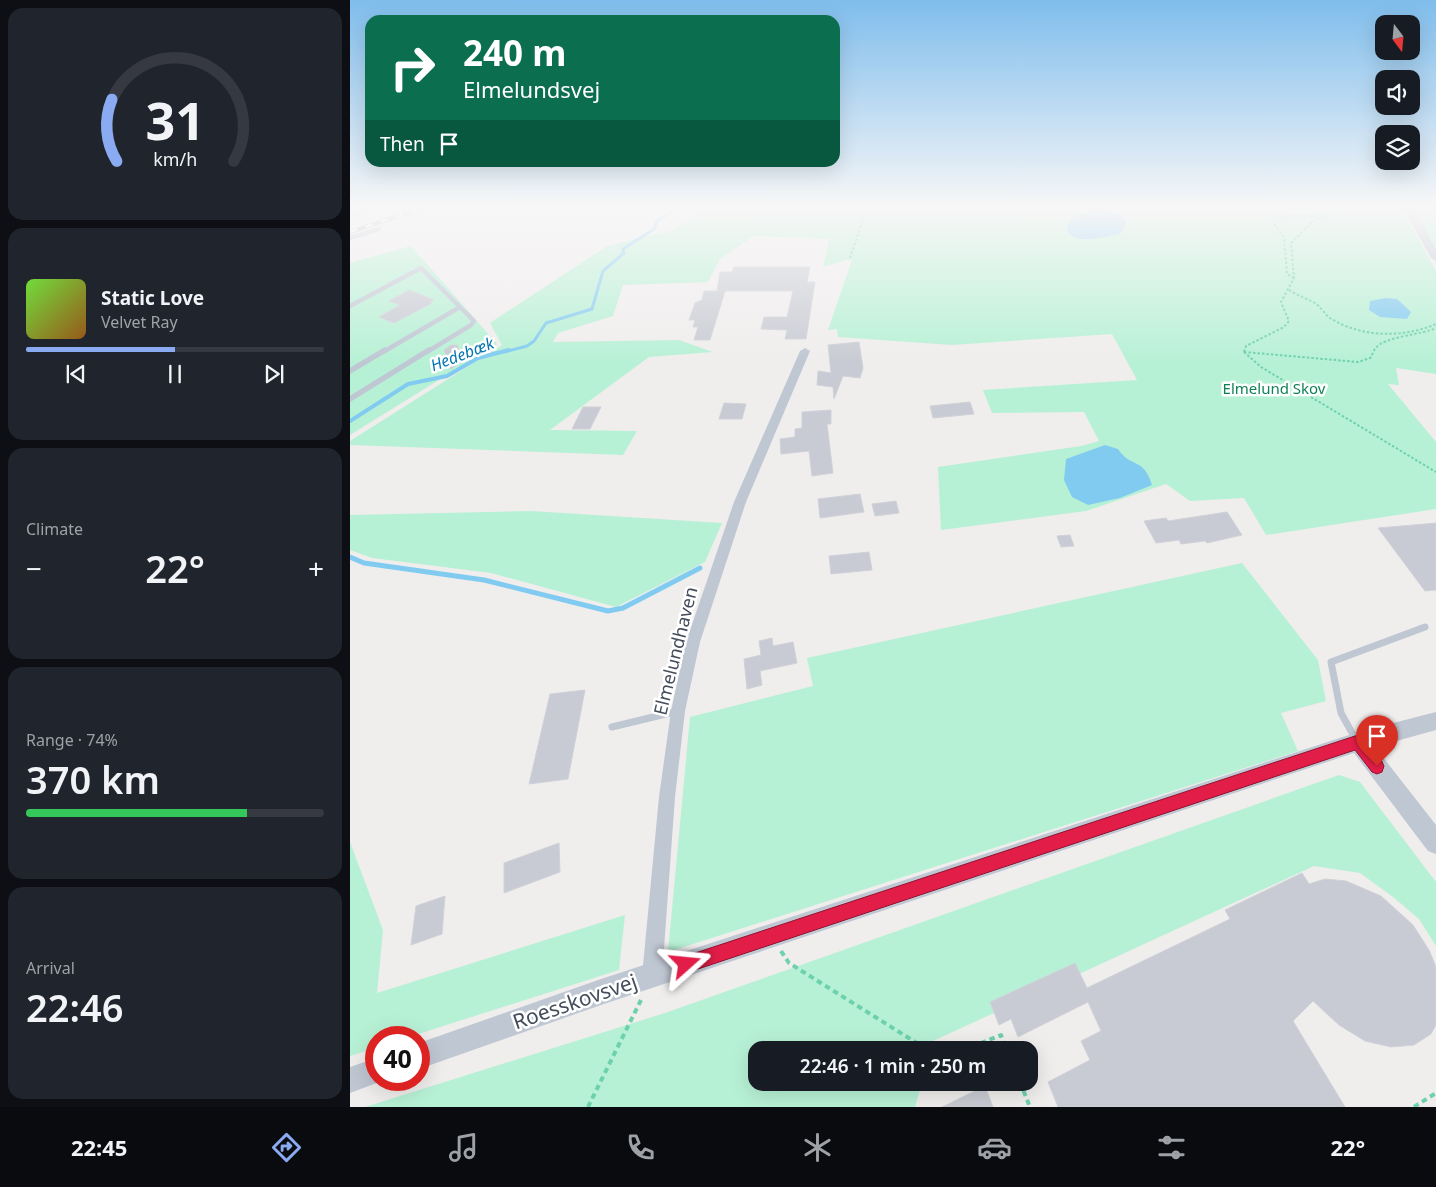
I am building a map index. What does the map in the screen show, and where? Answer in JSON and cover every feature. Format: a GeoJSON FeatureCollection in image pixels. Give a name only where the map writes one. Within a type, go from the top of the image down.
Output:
{"type":"FeatureCollection","features":[{"type":"Feature","properties":{"kind":"street","name":"Elmelundhaven"},"geometry":{"type":"LineString","coordinates":[[652,976],[666,797],[678,711],[693,642],[736,511],[805,351]]}},
{"type":"Feature","properties":{"kind":"street","name":"Roesskovsvej"},"geometry":{"type":"LineString","coordinates":[[430,1052],[771,936],[1358,742],[1436,721]]}},
{"type":"Feature","properties":{"kind":"street"},"geometry":{"type":"LineString","coordinates":[[1358,742],[1436,843]]}},
{"type":"Feature","properties":{"kind":"street"},"geometry":{"type":"LineString","coordinates":[[350,1080],[365,1075]]}},
{"type":"Feature","properties":{"kind":"lane"},"geometry":{"type":"LineString","coordinates":[[350,306],[421,268],[474,321],[471,325],[350,399]]}},
{"type":"Feature","properties":{"kind":"lane"},"geometry":{"type":"LineString","coordinates":[[350,371],[460,307]]}},
{"type":"Feature","properties":{"kind":"lane"},"geometry":{"type":"LineString","coordinates":[[1358,742],[1347,728],[1338,708],[1332,662],[1425,627]]}},
{"type":"Feature","properties":{"kind":"lane"},"geometry":{"type":"LineString","coordinates":[[612,727],[678,711]]}},
{"type":"Feature","properties":{"kind":"path"},"geometry":{"type":"LineString","coordinates":[[1286,260],[1287,274],[1294,278]]}},
{"type":"Feature","properties":{"kind":"path"},"geometry":{"type":"LineString","coordinates":[[1244,352],[1246,346],[1288,323],[1287,315],[1281,302],[1294,278],[1292,260]]}},
{"type":"Feature","properties":{"kind":"path"},"geometry":{"type":"LineString","coordinates":[[1288,290],[1314,303],[1325,314],[1336,321],[1364,330],[1386,334],[1402,334],[1418,331],[1436,324]]}},
{"type":"Feature","properties":{"kind":"path"},"geometry":{"type":"LineString","coordinates":[[1244,352],[1358,362],[1372,359],[1376,347],[1386,341],[1426,333],[1436,328]]}},
{"type":"Feature","properties":{"kind":"path"},"geometry":{"type":"LineString","coordinates":[[1244,352],[1267,371],[1436,472]]}},
{"type":"Feature","properties":{"kind":"path"},"geometry":{"type":"LineString","coordinates":[[771,936],[789,963],[913,1041]]}},
{"type":"Feature","properties":{"kind":"path"},"geometry":{"type":"LineString","coordinates":[[588,1107],[635,1012]]}},
{"type":"Feature","properties":{"kind":"path"},"geometry":{"type":"LineString","coordinates":[[986,1041],[1001,1035],[1003,1041]]}},
{"type":"Feature","properties":{"kind":"path"},"geometry":{"type":"LineString","coordinates":[[1024,1091],[1030,1107]]}},
{"type":"Feature","properties":{"kind":"path"},"geometry":{"type":"LineString","coordinates":[[1414,1107],[1436,1093]]}},
{"type":"Feature","properties":{"kind":"green space"},"geometry":{"type":"Polygon","coordinates":[[[362,260],[423,260],[497,344],[350,435],[350,263],[362,260]]]}},
{"type":"Feature","properties":{"kind":"green space","name":"Elmelund Skov"},"geometry":{"type":"Polygon","coordinates":[[[586,260],[720,260],[708,282],[623,285],[613,316],[558,333],[553,342],[679,340],[713,352],[649,357],[550,430],[637,431],[623,455],[350,445],[350,441],[502,345],[490,323],[586,260]]]}},
{"type":"Feature","properties":{"kind":"green space","name":"Elmelund Skov"},"geometry":{"type":"Polygon","coordinates":[[[825,260],[1430,260],[1436,271],[1436,374],[1396,368],[1399,385],[1388,384],[1436,442],[1436,509],[1266,535],[1244,498],[1190,501],[1166,484],[1086,511],[941,530],[938,467],[1081,446],[1099,441],[1084,412],[992,413],[983,390],[1137,380],[1112,334],[952,345],[838,337],[837,329],[828,330],[852,260],[844,260],[823,267],[825,260]]]}},
{"type":"Feature","properties":{"kind":"green space"},"geometry":{"type":"Polygon","coordinates":[[[531,511],[722,523],[705,562],[616,607],[491,573],[372,558],[350,550],[350,515],[531,511]]]}},
{"type":"Feature","properties":{"kind":"green space"},"geometry":{"type":"Polygon","coordinates":[[[1242,563],[1318,660],[1326,701],[1281,713],[1298,751],[668,952],[690,717],[813,686],[807,658],[1242,563]]]}},
{"type":"Feature","properties":{"kind":"green space"},"geometry":{"type":"Polygon","coordinates":[[[1339,775],[1360,782],[1436,882],[1436,946],[1419,919],[1360,873],[1314,866],[933,1041],[748,1041],[748,1091],[920,1091],[915,1107],[365,1107],[416,1091],[430,1091],[430,1087],[665,1013],[1339,775]]]}},
{"type":"Feature","properties":{"kind":"green space"},"geometry":{"type":"Polygon","coordinates":[[[350,842],[383,930],[377,993],[625,915],[619,970],[430,1030],[430,1026],[365,1026],[365,1051],[350,1056],[350,842]]]}},
{"type":"Feature","properties":{"kind":"water"},"geometry":{"type":"Polygon","coordinates":[[[1386,298],[1397,299],[1411,312],[1407,319],[1380,317],[1369,310],[1370,301],[1386,298]]]}},
{"type":"Feature","properties":{"kind":"water"},"geometry":{"type":"Polygon","coordinates":[[[1105,445],[1118,449],[1127,459],[1141,466],[1149,476],[1152,485],[1120,498],[1088,505],[1072,497],[1064,480],[1066,459],[1105,445]]]}},
{"type":"Feature","properties":{"kind":"building"},"geometry":{"type":"Polygon","coordinates":[[[734,267],[810,267],[807,282],[815,282],[806,339],[785,339],[787,330],[761,329],[764,317],[787,317],[793,291],[725,291],[710,340],[694,340],[698,327],[693,327],[695,320],[689,320],[695,303],[702,300],[704,291],[717,291],[720,272],[732,272],[734,267]]]}},
{"type":"Feature","properties":{"kind":"building"},"geometry":{"type":"Polygon","coordinates":[[[409,290],[434,300],[429,302],[432,303],[394,323],[379,317],[400,305],[389,301],[409,290]]]}},
{"type":"Feature","properties":{"kind":"building"},"geometry":{"type":"Polygon","coordinates":[[[859,342],[863,368],[860,378],[843,376],[834,399],[833,387],[817,385],[818,371],[831,373],[828,345],[859,342]]]}},
{"type":"Feature","properties":{"kind":"building"},"geometry":{"type":"Polygon","coordinates":[[[451,345],[457,345],[463,361],[451,369],[444,350],[451,345]]]}},
{"type":"Feature","properties":{"kind":"building"},"geometry":{"type":"Polygon","coordinates":[[[970,402],[974,414],[933,418],[930,406],[970,402]]]}},
{"type":"Feature","properties":{"kind":"building"},"geometry":{"type":"Polygon","coordinates":[[[724,403],[746,404],[742,419],[719,419],[724,403]]]}},
{"type":"Feature","properties":{"kind":"building"},"geometry":{"type":"Polygon","coordinates":[[[583,407],[601,407],[590,429],[572,429],[583,407]]]}},
{"type":"Feature","properties":{"kind":"building"},"geometry":{"type":"Polygon","coordinates":[[[831,410],[831,424],[827,424],[833,473],[812,476],[809,451],[781,454],[780,439],[795,437],[795,429],[802,428],[802,412],[831,410]]]}},
{"type":"Feature","properties":{"kind":"building"},"geometry":{"type":"Polygon","coordinates":[[[860,494],[864,512],[820,518],[818,499],[860,494]]]}},
{"type":"Feature","properties":{"kind":"building"},"geometry":{"type":"Polygon","coordinates":[[[896,501],[899,513],[875,516],[872,504],[896,501]]]}},
{"type":"Feature","properties":{"kind":"building"},"geometry":{"type":"Polygon","coordinates":[[[1227,512],[1242,535],[1207,543],[1205,541],[1181,544],[1179,540],[1156,543],[1144,521],[1166,518],[1168,521],[1227,512]]]}},
{"type":"Feature","properties":{"kind":"building"},"geometry":{"type":"Polygon","coordinates":[[[1436,523],[1436,590],[1425,591],[1378,528],[1436,523]]]}},
{"type":"Feature","properties":{"kind":"building"},"geometry":{"type":"Polygon","coordinates":[[[1070,535],[1074,546],[1061,547],[1057,536],[1070,535]]]}},
{"type":"Feature","properties":{"kind":"building"},"geometry":{"type":"Polygon","coordinates":[[[869,552],[872,570],[831,574],[829,556],[869,552]]]}},
{"type":"Feature","properties":{"kind":"building"},"geometry":{"type":"Polygon","coordinates":[[[772,638],[773,646],[793,642],[797,663],[760,671],[762,685],[747,689],[744,659],[761,655],[759,641],[772,638]]]}},
{"type":"Feature","properties":{"kind":"building"},"geometry":{"type":"Polygon","coordinates":[[[585,690],[568,779],[529,784],[550,694],[585,690]]]}},
{"type":"Feature","properties":{"kind":"building"},"geometry":{"type":"Polygon","coordinates":[[[559,843],[560,872],[504,893],[504,863],[559,843]]]}},
{"type":"Feature","properties":{"kind":"building"},"geometry":{"type":"Polygon","coordinates":[[[1302,873],[1309,884],[1325,879],[1346,881],[1381,896],[1413,925],[1429,950],[1436,967],[1436,1025],[1431,1034],[1414,1045],[1391,1047],[1365,1041],[1339,1025],[1313,1001],[1293,1021],[1345,1107],[1058,1107],[1048,1082],[1090,1060],[1081,1041],[1101,1031],[1088,1002],[1018,1037],[1011,1019],[999,1025],[990,1002],[1075,963],[1087,988],[1230,919],[1225,910],[1302,873]]]}},
{"type":"Feature","properties":{"kind":"building"},"geometry":{"type":"Polygon","coordinates":[[[445,896],[442,934],[411,945],[416,906],[445,896]]]}},
{"type":"Feature","properties":{"kind":"building"},"geometry":{"type":"Polygon","coordinates":[[[975,1091],[987,1091],[993,1107],[942,1107],[975,1091]]]}},
{"type":"Feature","properties":{"kind":"waterway","name":"Hedebæk"},"geometry":{"type":"LineString","coordinates":[[504,352],[527,346],[534,341],[546,323],[592,309],[603,271],[616,260]]}},
{"type":"Feature","properties":{"kind":"waterway","name":"Hedebæk"},"geometry":{"type":"LineString","coordinates":[[350,421],[408,384],[447,376],[478,358],[509,350]]}},
{"type":"Feature","properties":{"kind":"waterway"},"geometry":{"type":"LineString","coordinates":[[350,557],[364,563],[484,580],[608,611],[623,608],[700,568]]}},
{"type":"Feature","properties":{"kind":"route"},"geometry":{"type":"LineString","coordinates":[[686,964],[1358,742],[1377,766]]}}]}
